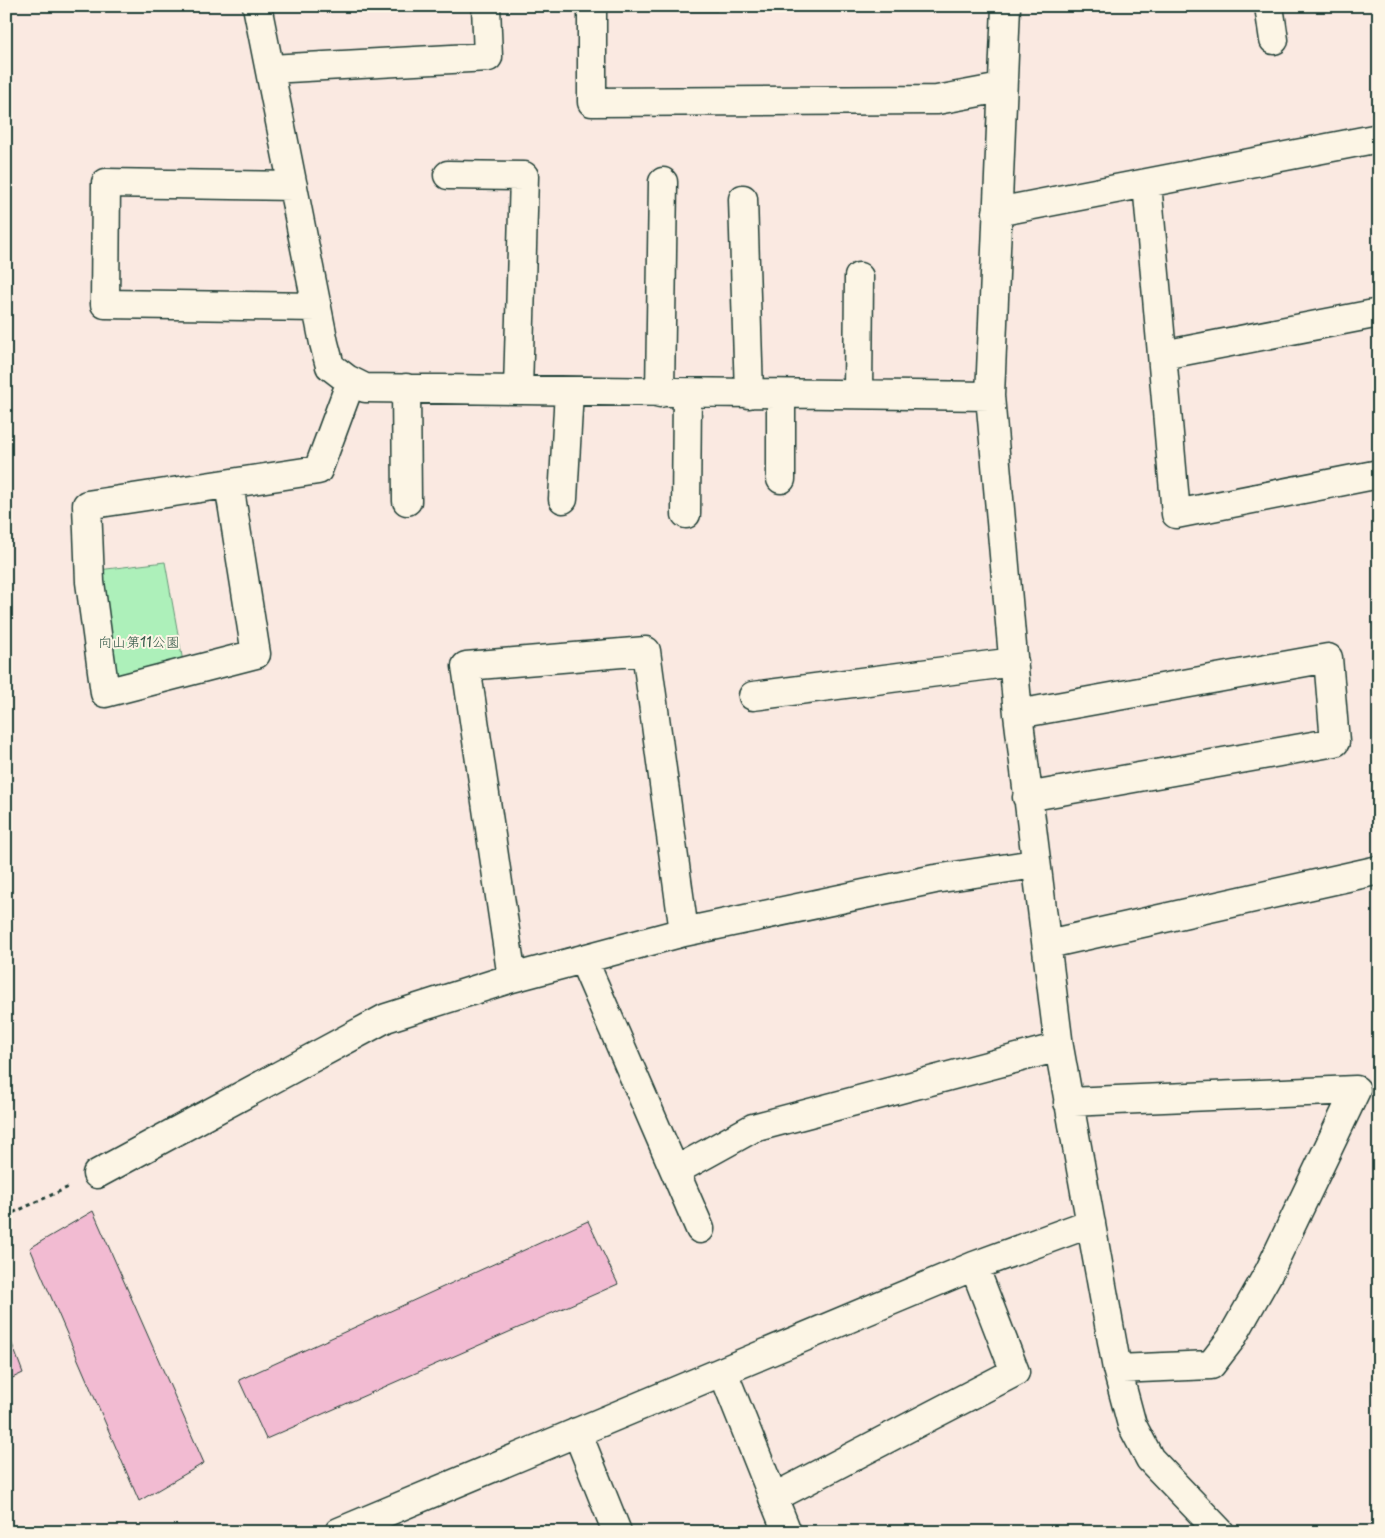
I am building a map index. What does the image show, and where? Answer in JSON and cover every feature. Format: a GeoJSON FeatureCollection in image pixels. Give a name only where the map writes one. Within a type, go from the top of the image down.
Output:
{"type":"FeatureCollection","features":[{"type":"Feature","properties":{"kind":"street"},"geometry":{"type":"LineString","coordinates":[[256,6],[330,366],[351,381],[365,388],[990,396]]}},
{"type":"Feature","properties":{"kind":"street"},"geometry":{"type":"LineString","coordinates":[[270,69],[488,57],[486,6]]}},
{"type":"Feature","properties":{"kind":"street"},"geometry":{"type":"LineString","coordinates":[[592,6],[592,102],[937,100],[1001,88]]}},
{"type":"Feature","properties":{"kind":"street"},"geometry":{"type":"LineString","coordinates":[[1006,6],[1001,88],[990,396],[1018,714],[1035,864],[1048,944],[1068,1102],[1117,1369],[1132,1424],[1150,1460],[1207,1528]]}},
{"type":"Feature","properties":{"kind":"street"},"geometry":{"type":"LineString","coordinates":[[1269,6],[1274,40]]}},
{"type":"Feature","properties":{"kind":"street"},"geometry":{"type":"LineString","coordinates":[[997,212],[1379,138]]}},
{"type":"Feature","properties":{"kind":"street"},"geometry":{"type":"LineString","coordinates":[[448,175],[524,176],[518,390]]}},
{"type":"Feature","properties":{"kind":"street"},"geometry":{"type":"LineString","coordinates":[[660,393],[664,182]]}},
{"type":"Feature","properties":{"kind":"street"},"geometry":{"type":"LineString","coordinates":[[293,186],[106,183],[105,304],[317,307]]}},
{"type":"Feature","properties":{"kind":"street"},"geometry":{"type":"LineString","coordinates":[[1147,183],[1176,514],[1379,474]]}},
{"type":"Feature","properties":{"kind":"street"},"geometry":{"type":"LineString","coordinates":[[743,199],[749,394]]}},
{"type":"Feature","properties":{"kind":"street"},"geometry":{"type":"LineString","coordinates":[[858,394],[859,277]]}},
{"type":"Feature","properties":{"kind":"street"},"geometry":{"type":"LineString","coordinates":[[1163,355],[1379,313]]}},
{"type":"Feature","properties":{"kind":"street"},"geometry":{"type":"LineString","coordinates":[[229,484],[256,654],[105,693],[90,582],[87,505],[318,470],[351,381]]}},
{"type":"Feature","properties":{"kind":"street"},"geometry":{"type":"LineString","coordinates":[[406,388],[407,500]]}},
{"type":"Feature","properties":{"kind":"street"},"geometry":{"type":"LineString","coordinates":[[564,499],[569,391]]}},
{"type":"Feature","properties":{"kind":"street"},"geometry":{"type":"LineString","coordinates":[[686,514],[688,393]]}},
{"type":"Feature","properties":{"kind":"street"},"geometry":{"type":"LineString","coordinates":[[781,394],[781,479]]}},
{"type":"Feature","properties":{"kind":"street"},"geometry":{"type":"LineString","coordinates":[[512,978],[466,666],[646,650],[684,932]]}},
{"type":"Feature","properties":{"kind":"street"},"geometry":{"type":"LineString","coordinates":[[1018,714],[1328,658],[1335,742],[1027,797]]}},
{"type":"Feature","properties":{"kind":"street"},"geometry":{"type":"LineString","coordinates":[[753,696],[1014,662]]}},
{"type":"Feature","properties":{"kind":"street"},"geometry":{"type":"LineString","coordinates":[[96,1174],[386,1018],[512,978],[684,932],[925,881],[1035,864]]}},
{"type":"Feature","properties":{"kind":"street"},"geometry":{"type":"LineString","coordinates":[[1048,944],[1379,870]]}},
{"type":"Feature","properties":{"kind":"street"},"geometry":{"type":"LineString","coordinates":[[583,959],[700,1228]]}},
{"type":"Feature","properties":{"kind":"street"},"geometry":{"type":"LineString","coordinates":[[675,1171],[753,1128],[1060,1047]]}},
{"type":"Feature","properties":{"kind":"street"},"geometry":{"type":"LineString","coordinates":[[1068,1102],[1356,1090],[1268,1272],[1231,1339],[1211,1365],[1117,1369]]}},
{"type":"Feature","properties":{"kind":"street"},"geometry":{"type":"LineString","coordinates":[[339,1532],[974,1266],[1090,1223]]}},
{"type":"Feature","properties":{"kind":"street"},"geometry":{"type":"LineString","coordinates":[[773,1498],[1015,1372],[974,1266]]}},
{"type":"Feature","properties":{"kind":"street"},"geometry":{"type":"LineString","coordinates":[[723,1372],[787,1532]]}},
{"type":"Feature","properties":{"kind":"street"},"geometry":{"type":"LineString","coordinates":[[576,1432],[617,1532]]}},
{"type":"Feature","properties":{"kind":"path"},"geometry":{"type":"LineString","coordinates":[[6,1216],[96,1174]]}},
{"type":"Feature","properties":{"kind":"green space","name":"向山第11公園"},"geometry":{"type":"Polygon","coordinates":[[[165,562],[185,673],[105,693],[90,571],[165,562]]]}},
{"type":"Feature","properties":{"kind":"building"},"geometry":{"type":"Polygon","coordinates":[[[649,6],[717,6],[717,11],[649,11],[649,6]]]}},
{"type":"Feature","properties":{"kind":"building"},"geometry":{"type":"Polygon","coordinates":[[[93,1211],[204,1463],[139,1501],[30,1248],[93,1211]]]}},
{"type":"Feature","properties":{"kind":"building"},"geometry":{"type":"Polygon","coordinates":[[[588,1221],[618,1284],[266,1439],[239,1380],[588,1221]]]}},
{"type":"Feature","properties":{"kind":"building"},"geometry":{"type":"Polygon","coordinates":[[[6,1328],[23,1373],[6,1381],[6,1328]]]}}]}
